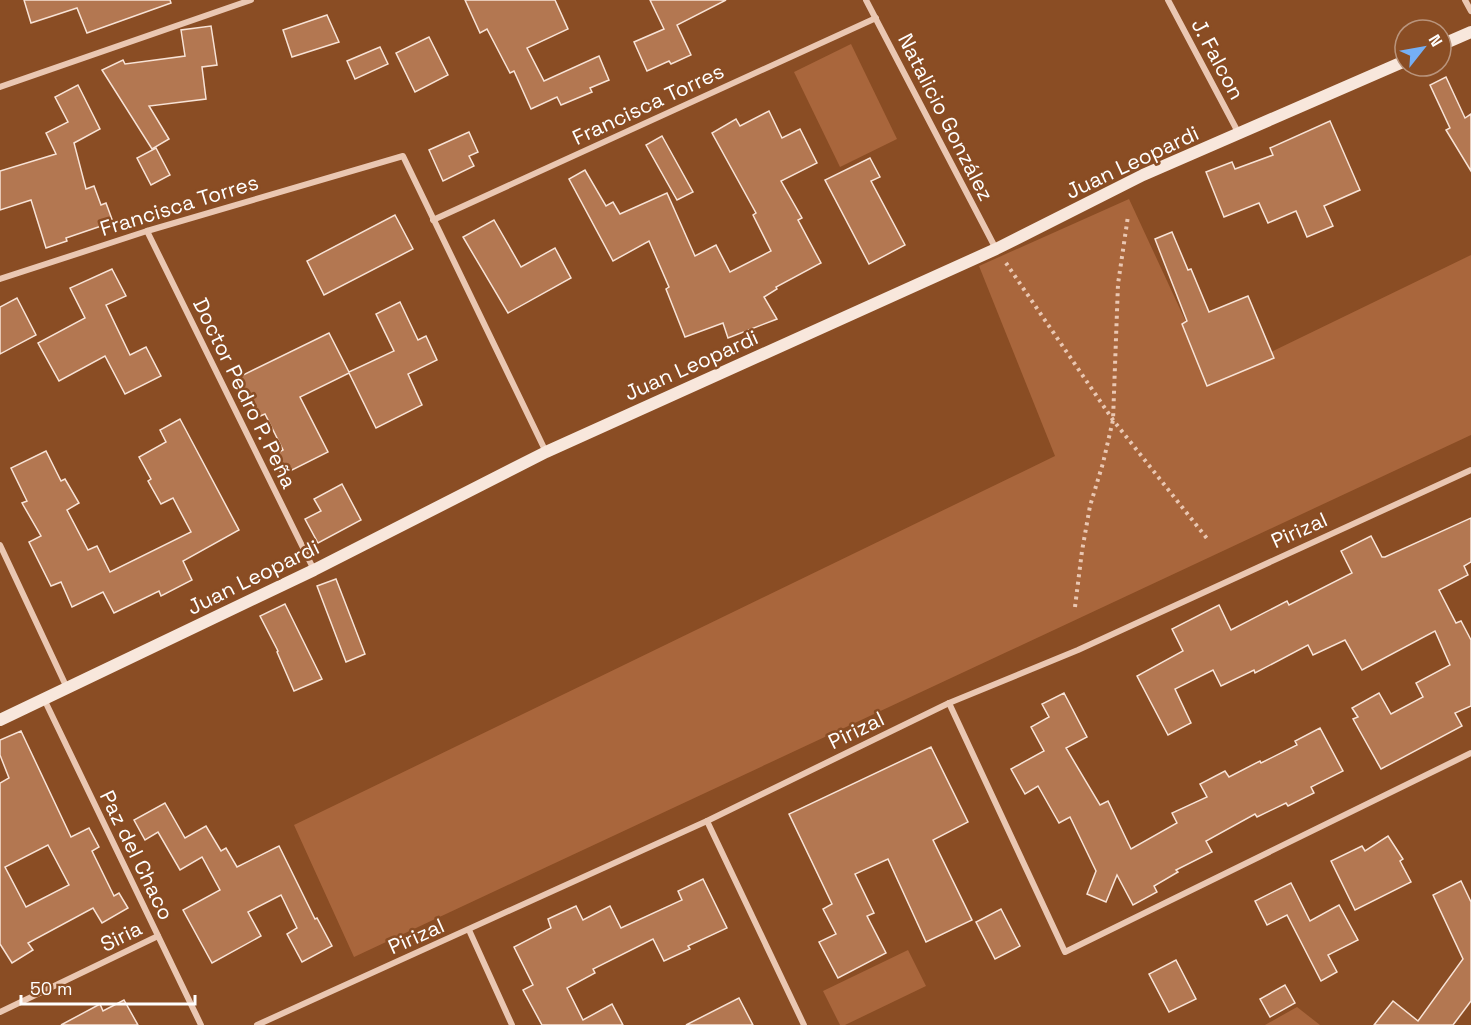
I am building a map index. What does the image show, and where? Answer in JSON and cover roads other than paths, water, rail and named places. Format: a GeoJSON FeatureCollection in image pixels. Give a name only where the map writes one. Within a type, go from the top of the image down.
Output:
{"type":"FeatureCollection","features":[{"type":"Feature","properties":{"kind":"main road"},"geometry":{"type":"LineString","coordinates":[[1453,40],[1471,32]]}},
{"type":"Feature","properties":{"kind":"main road","name":"Juan Leopardi"},"geometry":{"type":"LineString","coordinates":[[0,720],[314,570],[546,452],[996,249],[1143,175],[1393,66]]}},
{"type":"Feature","properties":{"kind":"street"},"geometry":{"type":"LineString","coordinates":[[0,87],[251,0]]}},
{"type":"Feature","properties":{"kind":"street","name":"Natalicio González"},"geometry":{"type":"LineString","coordinates":[[866,0],[996,249]]}},
{"type":"Feature","properties":{"kind":"street","name":"J. Falcon"},"geometry":{"type":"LineString","coordinates":[[1168,0],[1239,134]]}},
{"type":"Feature","properties":{"kind":"street"},"geometry":{"type":"LineString","coordinates":[[1466,0],[1471,11]]}},
{"type":"Feature","properties":{"kind":"street","name":"Francisca Torres"},"geometry":{"type":"LineString","coordinates":[[0,279],[147,231],[403,156],[433,220],[876,18]]}},
{"type":"Feature","properties":{"kind":"street"},"geometry":{"type":"LineString","coordinates":[[433,220],[546,452]]}},
{"type":"Feature","properties":{"kind":"street","name":"Doctor Pedro P. Peña"},"geometry":{"type":"LineString","coordinates":[[147,231],[314,570]]}},
{"type":"Feature","properties":{"kind":"street","name":"Pirizal"},"geometry":{"type":"LineString","coordinates":[[257,1025],[708,821],[949,703],[1078,650],[1471,470]]}},
{"type":"Feature","properties":{"kind":"street"},"geometry":{"type":"LineString","coordinates":[[0,545],[68,688]]}},
{"type":"Feature","properties":{"kind":"street","name":"Paz del Chaco"},"geometry":{"type":"LineString","coordinates":[[44,699],[201,1025]]}},
{"type":"Feature","properties":{"kind":"street"},"geometry":{"type":"LineString","coordinates":[[949,703],[1065,952],[1471,753]]}},
{"type":"Feature","properties":{"kind":"street"},"geometry":{"type":"LineString","coordinates":[[708,821],[804,1025]]}},
{"type":"Feature","properties":{"kind":"street"},"geometry":{"type":"LineString","coordinates":[[469,930],[512,1025]]}},
{"type":"Feature","properties":{"kind":"street","name":"Siria"},"geometry":{"type":"LineString","coordinates":[[0,1012],[158,936]]}}]}
